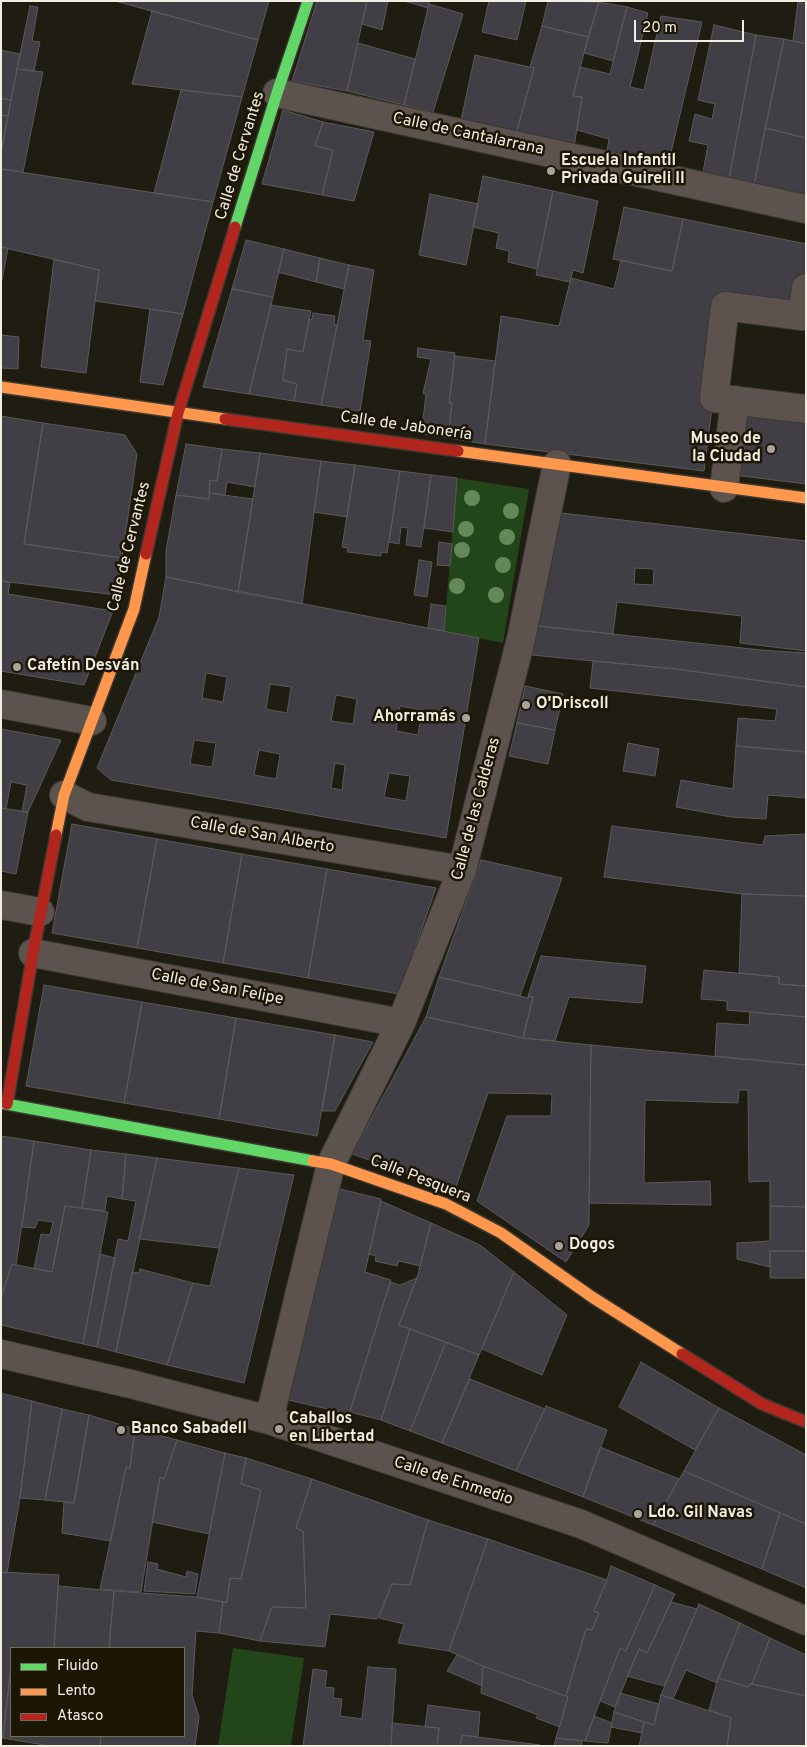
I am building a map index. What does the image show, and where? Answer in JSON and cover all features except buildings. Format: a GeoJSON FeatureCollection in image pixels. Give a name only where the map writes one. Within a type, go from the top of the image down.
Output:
{"type":"FeatureCollection","features":[{"type":"Feature","properties":{"kind":"street","name":"Calle de Cervantes"},"geometry":{"type":"LineString","coordinates":[[4,1104],[64,795],[134,609],[178,413],[277,93],[308,1]]}},
{"type":"Feature","properties":{"kind":"street","name":"Calle de Cantalarrana"},"geometry":{"type":"LineString","coordinates":[[277,93],[806,209]]}},
{"type":"Feature","properties":{"kind":"street"},"geometry":{"type":"LineString","coordinates":[[806,288],[802,316],[725,306],[714,398],[806,409]]}},
{"type":"Feature","properties":{"kind":"street","name":"Calle de Jabonería"},"geometry":{"type":"LineString","coordinates":[[1,387],[178,413],[806,498]]}},
{"type":"Feature","properties":{"kind":"street"},"geometry":{"type":"LineString","coordinates":[[724,488],[735,400]]}},
{"type":"Feature","properties":{"kind":"street","name":"Calle de las Calderas"},"geometry":{"type":"LineString","coordinates":[[269,1420],[332,1164],[401,1023],[462,870],[521,639],[557,464]]}},
{"type":"Feature","properties":{"kind":"street"},"geometry":{"type":"LineString","coordinates":[[1,704],[92,721]]}},
{"type":"Feature","properties":{"kind":"street","name":"Calle de San Alberto"},"geometry":{"type":"LineString","coordinates":[[64,795],[88,807],[462,870]]}},
{"type":"Feature","properties":{"kind":"street"},"geometry":{"type":"LineString","coordinates":[[1,905],[40,912]]}},
{"type":"Feature","properties":{"kind":"street","name":"Calle de San Felipe"},"geometry":{"type":"LineString","coordinates":[[32,953],[401,1023]]}},
{"type":"Feature","properties":{"kind":"street","name":"Calle Pesquera"},"geometry":{"type":"LineString","coordinates":[[4,1104],[332,1164],[446,1204],[501,1233],[592,1296],[762,1404],[806,1422]]}},
{"type":"Feature","properties":{"kind":"street","name":"Calle de Enmedio"},"geometry":{"type":"LineString","coordinates":[[1,1354],[131,1384],[269,1420],[581,1524],[806,1621]]}},
{"type":"Feature","properties":{"kind":"green space"},"geometry":{"type":"Polygon","coordinates":[[[457,478],[529,489],[503,643],[444,631],[457,478]]]}},
{"type":"Feature","properties":{"kind":"green space"},"geometry":{"type":"Polygon","coordinates":[[[233,1648],[304,1658],[291,1746],[218,1746],[233,1648]]]}},
{"type":"Feature","properties":{"kind":"traffic: fast"},"geometry":{"type":"LineString","coordinates":[[235,227],[308,1]]}},
{"type":"Feature","properties":{"kind":"traffic: fast"},"geometry":{"type":"LineString","coordinates":[[1,1103],[313,1161]]}},
{"type":"Feature","properties":{"kind":"traffic: slow"},"geometry":{"type":"LineString","coordinates":[[1,387],[225,419]]}},
{"type":"Feature","properties":{"kind":"traffic: slow"},"geometry":{"type":"LineString","coordinates":[[458,451],[806,498]]}},
{"type":"Feature","properties":{"kind":"traffic: slow"},"geometry":{"type":"LineString","coordinates":[[56,835],[64,795],[134,609],[146,554]]}},
{"type":"Feature","properties":{"kind":"traffic: slow"},"geometry":{"type":"LineString","coordinates":[[313,1161],[331,1164],[446,1204],[501,1233],[592,1297],[682,1354]]}},
{"type":"Feature","properties":{"kind":"traffic: jam"},"geometry":{"type":"LineString","coordinates":[[146,554],[178,413],[235,227]]}},
{"type":"Feature","properties":{"kind":"traffic: jam"},"geometry":{"type":"LineString","coordinates":[[225,419],[458,451]]}},
{"type":"Feature","properties":{"kind":"traffic: jam"},"geometry":{"type":"LineString","coordinates":[[7,1104],[56,835]]}},
{"type":"Feature","properties":{"kind":"traffic: jam"},"geometry":{"type":"LineString","coordinates":[[682,1354],[762,1404],[806,1422]]}},
{"type":"Feature","properties":{"kind":"place","name":"Escuela Infantil Privada Guireli II"},"geometry":{"type":"Point","coordinates":[551,171]}},
{"type":"Feature","properties":{"kind":"place","name":"Museo de la Ciudad"},"geometry":{"type":"Point","coordinates":[771,449]}},
{"type":"Feature","properties":{"kind":"place","name":"Cafetín Desván"},"geometry":{"type":"Point","coordinates":[17,667]}},
{"type":"Feature","properties":{"kind":"place","name":"O'Driscoll"},"geometry":{"type":"Point","coordinates":[526,705]}},
{"type":"Feature","properties":{"kind":"place","name":"Ahorramás"},"geometry":{"type":"Point","coordinates":[466,718]}},
{"type":"Feature","properties":{"kind":"place","name":"Dogos"},"geometry":{"type":"Point","coordinates":[559,1246]}},
{"type":"Feature","properties":{"kind":"place","name":"Caballos en Libertad"},"geometry":{"type":"Point","coordinates":[279,1429]}},
{"type":"Feature","properties":{"kind":"place","name":"Banco Sabadell"},"geometry":{"type":"Point","coordinates":[121,1430]}},
{"type":"Feature","properties":{"kind":"place","name":"Ldo. Gil Navas"},"geometry":{"type":"Point","coordinates":[638,1514]}}]}
